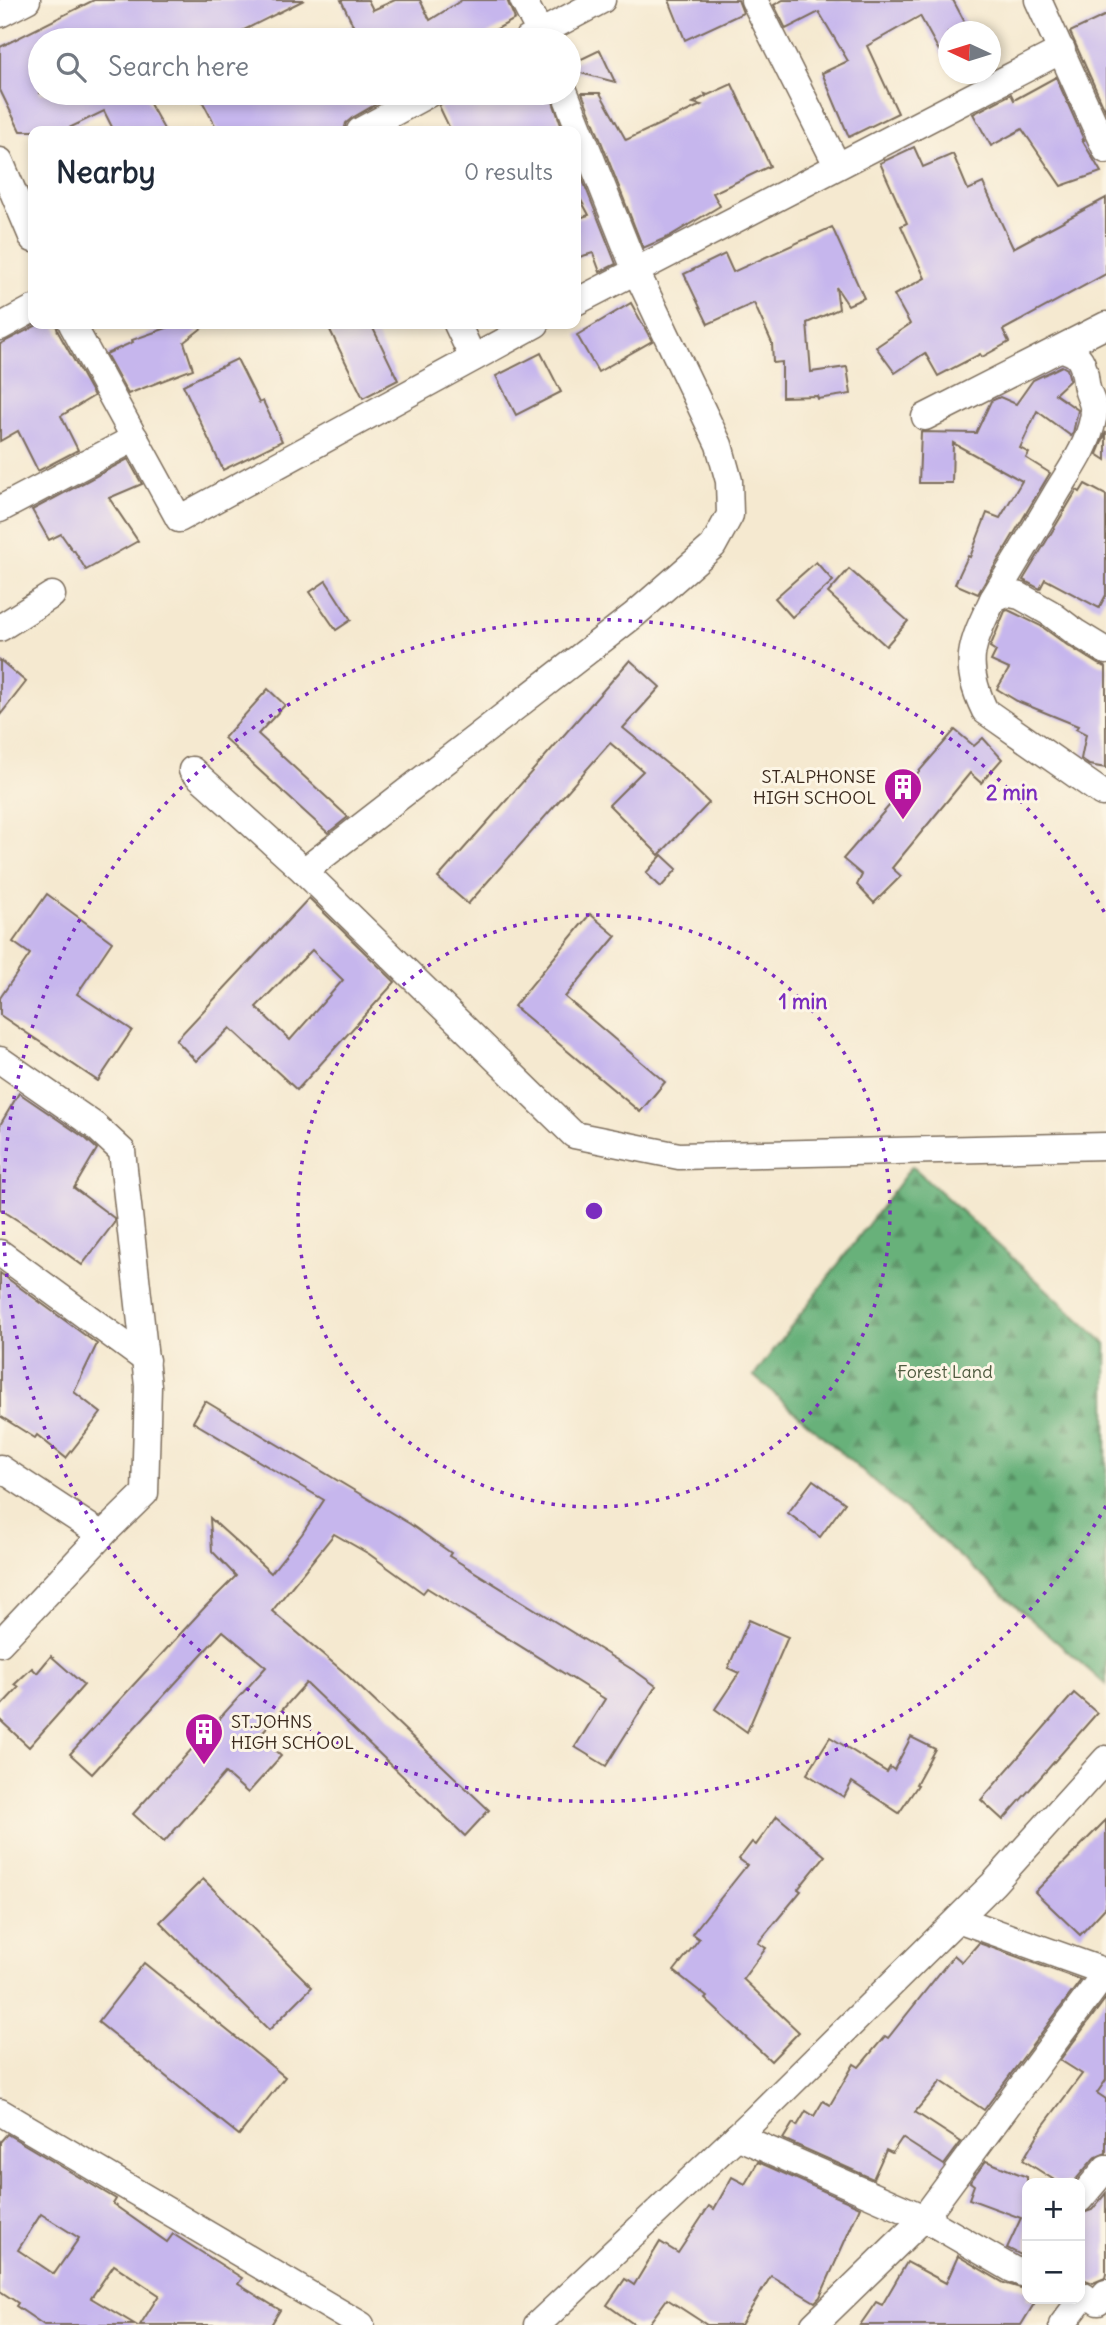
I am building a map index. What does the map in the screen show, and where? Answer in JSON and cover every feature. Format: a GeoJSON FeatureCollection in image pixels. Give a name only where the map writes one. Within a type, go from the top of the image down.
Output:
{"type":"FeatureCollection","features":[{"type":"Feature","properties":{"kind":"street"},"geometry":{"type":"LineString","coordinates":[[0,14],[27,0]]}},
{"type":"Feature","properties":{"kind":"street"},"geometry":{"type":"LineString","coordinates":[[523,0],[533,28]]}},
{"type":"Feature","properties":{"kind":"street"},"geometry":{"type":"LineString","coordinates":[[554,28],[602,0]]}},
{"type":"Feature","properties":{"kind":"street"},"geometry":{"type":"LineString","coordinates":[[754,0],[837,165]]}},
{"type":"Feature","properties":{"kind":"street"},"geometry":{"type":"LineString","coordinates":[[1047,3],[1062,50],[1106,150]]}},
{"type":"Feature","properties":{"kind":"street"},"geometry":{"type":"LineString","coordinates":[[581,299],[1062,50]]}},
{"type":"Feature","properties":{"kind":"street"},"geometry":{"type":"LineString","coordinates":[[374,126],[410,105]]}},
{"type":"Feature","properties":{"kind":"street"},"geometry":{"type":"LineString","coordinates":[[570,105],[578,126]]}},
{"type":"Feature","properties":{"kind":"street"},"geometry":{"type":"LineString","coordinates":[[304,871],[634,615],[713,546],[730,515],[729,481],[719,445],[635,270],[581,133]]}},
{"type":"Feature","properties":{"kind":"street"},"geometry":{"type":"LineString","coordinates":[[0,161],[28,227]]}},
{"type":"Feature","properties":{"kind":"street"},"geometry":{"type":"LineString","coordinates":[[0,327],[28,312]]}},
{"type":"Feature","properties":{"kind":"street"},"geometry":{"type":"LineString","coordinates":[[925,417],[1106,325]]}},
{"type":"Feature","properties":{"kind":"street"},"geometry":{"type":"LineString","coordinates":[[75,329],[179,519],[527,329]]}},
{"type":"Feature","properties":{"kind":"street"},"geometry":{"type":"LineString","coordinates":[[459,329],[473,358]]}},
{"type":"Feature","properties":{"kind":"street"},"geometry":{"type":"LineString","coordinates":[[1060,348],[1071,350],[1082,362],[1086,386],[1094,403],[1094,419],[1082,450],[993,599],[973,641],[971,667],[975,691],[985,711],[1102,793]]}},
{"type":"Feature","properties":{"kind":"street"},"geometry":{"type":"LineString","coordinates":[[0,509],[135,438]]}},
{"type":"Feature","properties":{"kind":"street"},"geometry":{"type":"LineString","coordinates":[[993,599],[1006,593],[1020,596],[1106,651]]}},
{"type":"Feature","properties":{"kind":"street"},"geometry":{"type":"LineString","coordinates":[[0,628],[52,595]]}},
{"type":"Feature","properties":{"kind":"street"},"geometry":{"type":"LineString","coordinates":[[192,770],[304,871],[574,1135],[679,1156],[1106,1146]]}},
{"type":"Feature","properties":{"kind":"street"},"geometry":{"type":"LineString","coordinates":[[0,1059],[95,1126],[122,1151],[148,1386],[145,1493],[0,1643]]}},
{"type":"Feature","properties":{"kind":"street"},"geometry":{"type":"LineString","coordinates":[[0,1252],[146,1360]]}},
{"type":"Feature","properties":{"kind":"street"},"geometry":{"type":"LineString","coordinates":[[0,1468],[102,1535]]}},
{"type":"Feature","properties":{"kind":"street"},"geometry":{"type":"LineString","coordinates":[[537,2325],[737,2136],[958,1919],[1106,1759]]}},
{"type":"Feature","properties":{"kind":"street"},"geometry":{"type":"LineString","coordinates":[[814,2325],[924,2218],[1106,1972],[958,1919]]}},
{"type":"Feature","properties":{"kind":"street"},"geometry":{"type":"LineString","coordinates":[[0,2112],[361,2325]]}},
{"type":"Feature","properties":{"kind":"street"},"geometry":{"type":"LineString","coordinates":[[737,2136],[924,2218],[1022,2269]]}},
{"type":"Feature","properties":{"kind":"street"},"geometry":{"type":"LineString","coordinates":[[1085,2193],[1106,2168]]}},
{"type":"Feature","properties":{"kind":"street"},"geometry":{"type":"LineString","coordinates":[[1062,2325],[1095,2298]]}},
{"type":"Feature","properties":{"kind":"green space","name":"Forest Land"},"geometry":{"type":"Polygon","coordinates":[[[912,1166],[1106,1344],[1106,1685],[754,1376],[912,1166]]]}},
{"type":"Feature","properties":{"kind":"building"},"geometry":{"type":"Polygon","coordinates":[[[94,0],[304,0],[248,28],[38,28],[94,0]]]}},
{"type":"Feature","properties":{"kind":"building"},"geometry":{"type":"Polygon","coordinates":[[[341,0],[368,0],[373,10],[395,0],[420,0],[430,20],[462,0],[507,0],[515,19],[499,28],[347,28],[353,25],[341,0]]]}},
{"type":"Feature","properties":{"kind":"building"},"geometry":{"type":"Polygon","coordinates":[[[669,0],[738,0],[743,13],[685,40],[669,0]]]}},
{"type":"Feature","properties":{"kind":"building"},"geometry":{"type":"Polygon","coordinates":[[[783,0],[953,0],[964,21],[938,21],[938,49],[920,16],[867,46],[898,113],[849,137],[822,73],[848,61],[819,12],[786,29],[774,5],[783,0]]]}},
{"type":"Feature","properties":{"kind":"building"},"geometry":{"type":"Polygon","coordinates":[[[1106,15],[1106,112],[1070,32],[1106,15]]]}},
{"type":"Feature","properties":{"kind":"building"},"geometry":{"type":"Polygon","coordinates":[[[28,33],[28,105],[151,105],[162,126],[112,126],[104,111],[73,126],[28,126],[28,131],[20,131],[0,90],[0,47],[28,33]]]}},
{"type":"Feature","properties":{"kind":"building"},"geometry":{"type":"Polygon","coordinates":[[[600,50],[615,82],[581,73],[581,59],[600,50]]]}},
{"type":"Feature","properties":{"kind":"building"},"geometry":{"type":"Polygon","coordinates":[[[1056,77],[1082,140],[1101,172],[1061,186],[1022,129],[991,146],[973,114],[1011,94],[1014,100],[1056,77]]]}},
{"type":"Feature","properties":{"kind":"building"},"geometry":{"type":"Polygon","coordinates":[[[732,84],[770,166],[713,193],[720,206],[668,237],[643,248],[582,93],[600,93],[626,140],[701,105],[693,103],[706,96],[705,94],[732,84]]]}},
{"type":"Feature","properties":{"kind":"building"},"geometry":{"type":"Polygon","coordinates":[[[204,105],[375,105],[352,118],[345,126],[215,126],[204,105]]]}},
{"type":"Feature","properties":{"kind":"building"},"geometry":{"type":"Polygon","coordinates":[[[554,105],[561,126],[449,126],[439,106],[554,105]]]}},
{"type":"Feature","properties":{"kind":"building"},"geometry":{"type":"Polygon","coordinates":[[[914,147],[923,167],[953,154],[968,190],[983,183],[1013,248],[1106,198],[1106,274],[1003,330],[1009,342],[938,376],[925,353],[895,373],[876,347],[910,324],[894,295],[925,278],[901,226],[907,223],[880,163],[914,147]]]}},
{"type":"Feature","properties":{"kind":"building"},"geometry":{"type":"Polygon","coordinates":[[[581,179],[616,264],[600,272],[593,253],[581,257],[581,217],[589,215],[581,200],[581,179]]]}},
{"type":"Feature","properties":{"kind":"building"},"geometry":{"type":"Polygon","coordinates":[[[832,227],[864,298],[848,305],[836,287],[839,309],[807,323],[811,372],[847,367],[851,394],[818,399],[817,396],[782,397],[782,362],[773,363],[772,343],[754,303],[708,324],[684,274],[725,254],[733,272],[832,227]]]}},
{"type":"Feature","properties":{"kind":"building"},"geometry":{"type":"Polygon","coordinates":[[[631,303],[652,341],[598,372],[577,335],[631,303]]]}},
{"type":"Feature","properties":{"kind":"building"},"geometry":{"type":"Polygon","coordinates":[[[29,329],[57,329],[94,396],[61,416],[78,450],[38,471],[18,431],[0,441],[0,344],[29,329]]]}},
{"type":"Feature","properties":{"kind":"building"},"geometry":{"type":"Polygon","coordinates":[[[164,329],[201,329],[184,342],[193,369],[128,394],[106,354],[133,342],[132,340],[164,329]]]}},
{"type":"Feature","properties":{"kind":"building"},"geometry":{"type":"Polygon","coordinates":[[[373,329],[398,380],[363,398],[330,330],[373,329]]]}},
{"type":"Feature","properties":{"kind":"building"},"geometry":{"type":"Polygon","coordinates":[[[541,353],[561,392],[516,415],[496,376],[541,353]]]}},
{"type":"Feature","properties":{"kind":"building"},"geometry":{"type":"Polygon","coordinates":[[[237,359],[259,403],[263,401],[282,441],[223,470],[183,385],[237,359]]]}},
{"type":"Feature","properties":{"kind":"building"},"geometry":{"type":"Polygon","coordinates":[[[1062,366],[1067,369],[1070,380],[1055,394],[1078,410],[1073,433],[1071,436],[1037,411],[1020,448],[1029,453],[1026,458],[1050,473],[978,594],[955,584],[968,556],[970,557],[987,513],[1000,518],[1022,481],[953,443],[952,483],[919,483],[921,432],[976,433],[991,401],[1000,397],[1016,404],[1033,380],[1062,366]]]}},
{"type":"Feature","properties":{"kind":"building"},"geometry":{"type":"Polygon","coordinates":[[[1106,432],[1106,460],[1097,454],[1106,432]]]}},
{"type":"Feature","properties":{"kind":"building"},"geometry":{"type":"Polygon","coordinates":[[[128,459],[142,484],[109,498],[138,541],[86,570],[61,534],[49,540],[32,510],[128,459]]]}},
{"type":"Feature","properties":{"kind":"building"},"geometry":{"type":"Polygon","coordinates":[[[1085,484],[1106,495],[1106,595],[1099,608],[1045,579],[1040,589],[1023,580],[1077,490],[1080,492],[1085,484]]]}},
{"type":"Feature","properties":{"kind":"building"},"geometry":{"type":"Polygon","coordinates":[[[816,562],[833,581],[792,617],[775,598],[816,562]]]}},
{"type":"Feature","properties":{"kind":"building"},"geometry":{"type":"Polygon","coordinates":[[[849,569],[908,621],[886,646],[828,593],[849,569]]]}},
{"type":"Feature","properties":{"kind":"building"},"geometry":{"type":"Polygon","coordinates":[[[326,581],[351,620],[336,630],[310,592],[326,581]]]}},
{"type":"Feature","properties":{"kind":"building"},"geometry":{"type":"Polygon","coordinates":[[[1005,611],[1041,626],[1067,645],[1106,667],[1106,768],[1089,765],[1081,759],[1086,734],[1076,729],[1078,726],[1017,701],[997,689],[1009,669],[991,661],[996,651],[990,647],[1005,611]]]}},
{"type":"Feature","properties":{"kind":"building"},"geometry":{"type":"Polygon","coordinates":[[[0,660],[26,682],[0,715],[0,660]]]}},
{"type":"Feature","properties":{"kind":"building"},"geometry":{"type":"Polygon","coordinates":[[[630,660],[660,687],[623,728],[677,772],[709,803],[659,855],[609,805],[643,771],[610,743],[468,904],[438,878],[630,660]]]}},
{"type":"Feature","properties":{"kind":"building"},"geometry":{"type":"Polygon","coordinates":[[[268,689],[285,705],[258,734],[348,817],[328,833],[224,738],[268,689]]]}},
{"type":"Feature","properties":{"kind":"building","name":"ST.ALPHONSE HIGH SCHOOL"},"geometry":{"type":"Polygon","coordinates":[[[955,730],[974,746],[983,738],[1002,759],[981,783],[970,773],[892,868],[901,876],[874,903],[857,885],[862,875],[843,859],[955,730]]]}},
{"type":"Feature","properties":{"kind":"building"},"geometry":{"type":"Polygon","coordinates":[[[662,855],[677,869],[661,887],[646,873],[662,855]]]}},
{"type":"Feature","properties":{"kind":"building"},"geometry":{"type":"Polygon","coordinates":[[[47,894],[112,942],[77,994],[132,1030],[98,1081],[0,1015],[0,998],[30,954],[13,942],[47,894]]]}},
{"type":"Feature","properties":{"kind":"building"},"geometry":{"type":"Polygon","coordinates":[[[309,898],[395,982],[297,1090],[230,1028],[196,1061],[176,1040],[309,898]],[[312,950],[256,1007],[290,1040],[343,980],[312,950]]]}},
{"type":"Feature","properties":{"kind":"building"},"geometry":{"type":"Polygon","coordinates":[[[590,914],[616,936],[565,997],[665,1082],[640,1112],[514,1006],[590,914]]]}},
{"type":"Feature","properties":{"kind":"building"},"geometry":{"type":"Polygon","coordinates":[[[19,1093],[97,1149],[74,1188],[114,1218],[114,1223],[82,1265],[0,1209],[0,1125],[19,1093]]]}},
{"type":"Feature","properties":{"kind":"building"},"geometry":{"type":"Polygon","coordinates":[[[0,1273],[97,1344],[74,1392],[101,1413],[66,1458],[37,1435],[35,1438],[0,1416],[0,1273]]]}},
{"type":"Feature","properties":{"kind":"building"},"geometry":{"type":"Polygon","coordinates":[[[205,1401],[410,1524],[451,1553],[449,1556],[656,1686],[606,1766],[575,1747],[605,1699],[427,1588],[423,1593],[369,1554],[334,1534],[272,1611],[345,1673],[489,1810],[465,1836],[306,1683],[259,1736],[281,1756],[248,1793],[225,1773],[164,1842],[133,1814],[266,1667],[223,1631],[92,1774],[70,1754],[236,1576],[212,1551],[210,1518],[271,1573],[302,1534],[324,1500],[193,1422],[205,1401]]]}},
{"type":"Feature","properties":{"kind":"building"},"geometry":{"type":"Polygon","coordinates":[[[813,1480],[845,1503],[820,1537],[788,1513],[813,1480]]]}},
{"type":"Feature","properties":{"kind":"building"},"geometry":{"type":"Polygon","coordinates":[[[749,1620],[788,1637],[747,1732],[715,1709],[739,1673],[728,1668],[749,1620]]]}},
{"type":"Feature","properties":{"kind":"building"},"geometry":{"type":"Polygon","coordinates":[[[51,1656],[84,1685],[29,1747],[0,1720],[0,1707],[19,1687],[15,1684],[32,1668],[37,1673],[51,1656]]]}},
{"type":"Feature","properties":{"kind":"building"},"geometry":{"type":"Polygon","coordinates":[[[1074,1693],[1097,1713],[1003,1820],[981,1800],[1074,1693]]]}},
{"type":"Feature","properties":{"kind":"building"},"geometry":{"type":"Polygon","coordinates":[[[830,1737],[887,1772],[890,1767],[894,1770],[911,1737],[935,1749],[916,1784],[918,1785],[899,1813],[852,1782],[844,1797],[807,1774],[830,1737]]]}},
{"type":"Feature","properties":{"kind":"building"},"geometry":{"type":"Polygon","coordinates":[[[777,1816],[825,1856],[798,1889],[801,1891],[758,1943],[766,1948],[743,1979],[799,2032],[771,2061],[705,1999],[707,1997],[674,1971],[699,1939],[692,1934],[747,1865],[739,1859],[752,1842],[756,1845],[777,1816]]]}},
{"type":"Feature","properties":{"kind":"building"},"geometry":{"type":"Polygon","coordinates":[[[1106,1820],[1106,1907],[1080,1935],[1035,1892],[1106,1820]]]}},
{"type":"Feature","properties":{"kind":"building"},"geometry":{"type":"Polygon","coordinates":[[[203,1879],[312,1987],[269,2030],[160,1922],[203,1879]]]}},
{"type":"Feature","properties":{"kind":"building"},"geometry":{"type":"Polygon","coordinates":[[[979,1943],[1081,1980],[984,2110],[941,2081],[915,2112],[961,2142],[944,2165],[902,2138],[892,2153],[886,2150],[873,2179],[783,2139],[793,2123],[797,2126],[806,2111],[814,2116],[823,2101],[830,2105],[854,2064],[859,2067],[885,2036],[888,2038],[954,1955],[962,1962],[979,1943]]]}},
{"type":"Feature","properties":{"kind":"building"},"geometry":{"type":"Polygon","coordinates":[[[144,1963],[285,2077],[239,2135],[98,2022],[144,1963]]]}},
{"type":"Feature","properties":{"kind":"building"},"geometry":{"type":"Polygon","coordinates":[[[1106,1998],[1106,2080],[1097,2093],[1106,2099],[1106,2153],[1094,2158],[1077,2178],[1051,2178],[1023,2160],[1043,2126],[1082,2074],[1060,2060],[1106,1998]]]}},
{"type":"Feature","properties":{"kind":"building"},"geometry":{"type":"Polygon","coordinates":[[[7,2134],[116,2199],[113,2204],[167,2242],[173,2234],[242,2278],[238,2284],[280,2310],[271,2325],[140,2325],[159,2295],[114,2265],[91,2298],[136,2325],[44,2325],[0,2291],[0,2142],[7,2134]],[[41,2214],[18,2250],[54,2274],[79,2238],[41,2214]]]}},
{"type":"Feature","properties":{"kind":"building"},"geometry":{"type":"Polygon","coordinates":[[[986,2161],[1027,2177],[1022,2178],[1022,2256],[1007,2248],[1021,2218],[969,2199],[974,2185],[970,2182],[986,2161]]]}},
{"type":"Feature","properties":{"kind":"building"},"geometry":{"type":"Polygon","coordinates":[[[758,2162],[860,2207],[820,2297],[815,2302],[771,2276],[741,2325],[707,2325],[667,2299],[648,2325],[635,2325],[607,2305],[625,2279],[634,2285],[660,2242],[678,2253],[709,2206],[714,2209],[732,2177],[745,2184],[758,2162]]]}},
{"type":"Feature","properties":{"kind":"building"},"geometry":{"type":"Polygon","coordinates":[[[1106,2193],[1106,2274],[1105,2278],[1093,2283],[1085,2280],[1085,2212],[1092,2210],[1106,2193]]]}},
{"type":"Feature","properties":{"kind":"building"},"geometry":{"type":"Polygon","coordinates":[[[958,2256],[1004,2283],[1022,2288],[1022,2304],[1034,2304],[1021,2325],[860,2325],[876,2302],[882,2305],[907,2262],[946,2283],[958,2256]]]}},
{"type":"Feature","properties":{"kind":"place","name":"ST.ALPHONSE HIGH SCHOOL"},"geometry":{"type":"Point","coordinates":[903,821]}},
{"type":"Feature","properties":{"kind":"place","name":"ST.JOHNS HIGH SCHOOL"},"geometry":{"type":"Point","coordinates":[204,1766]}}]}
